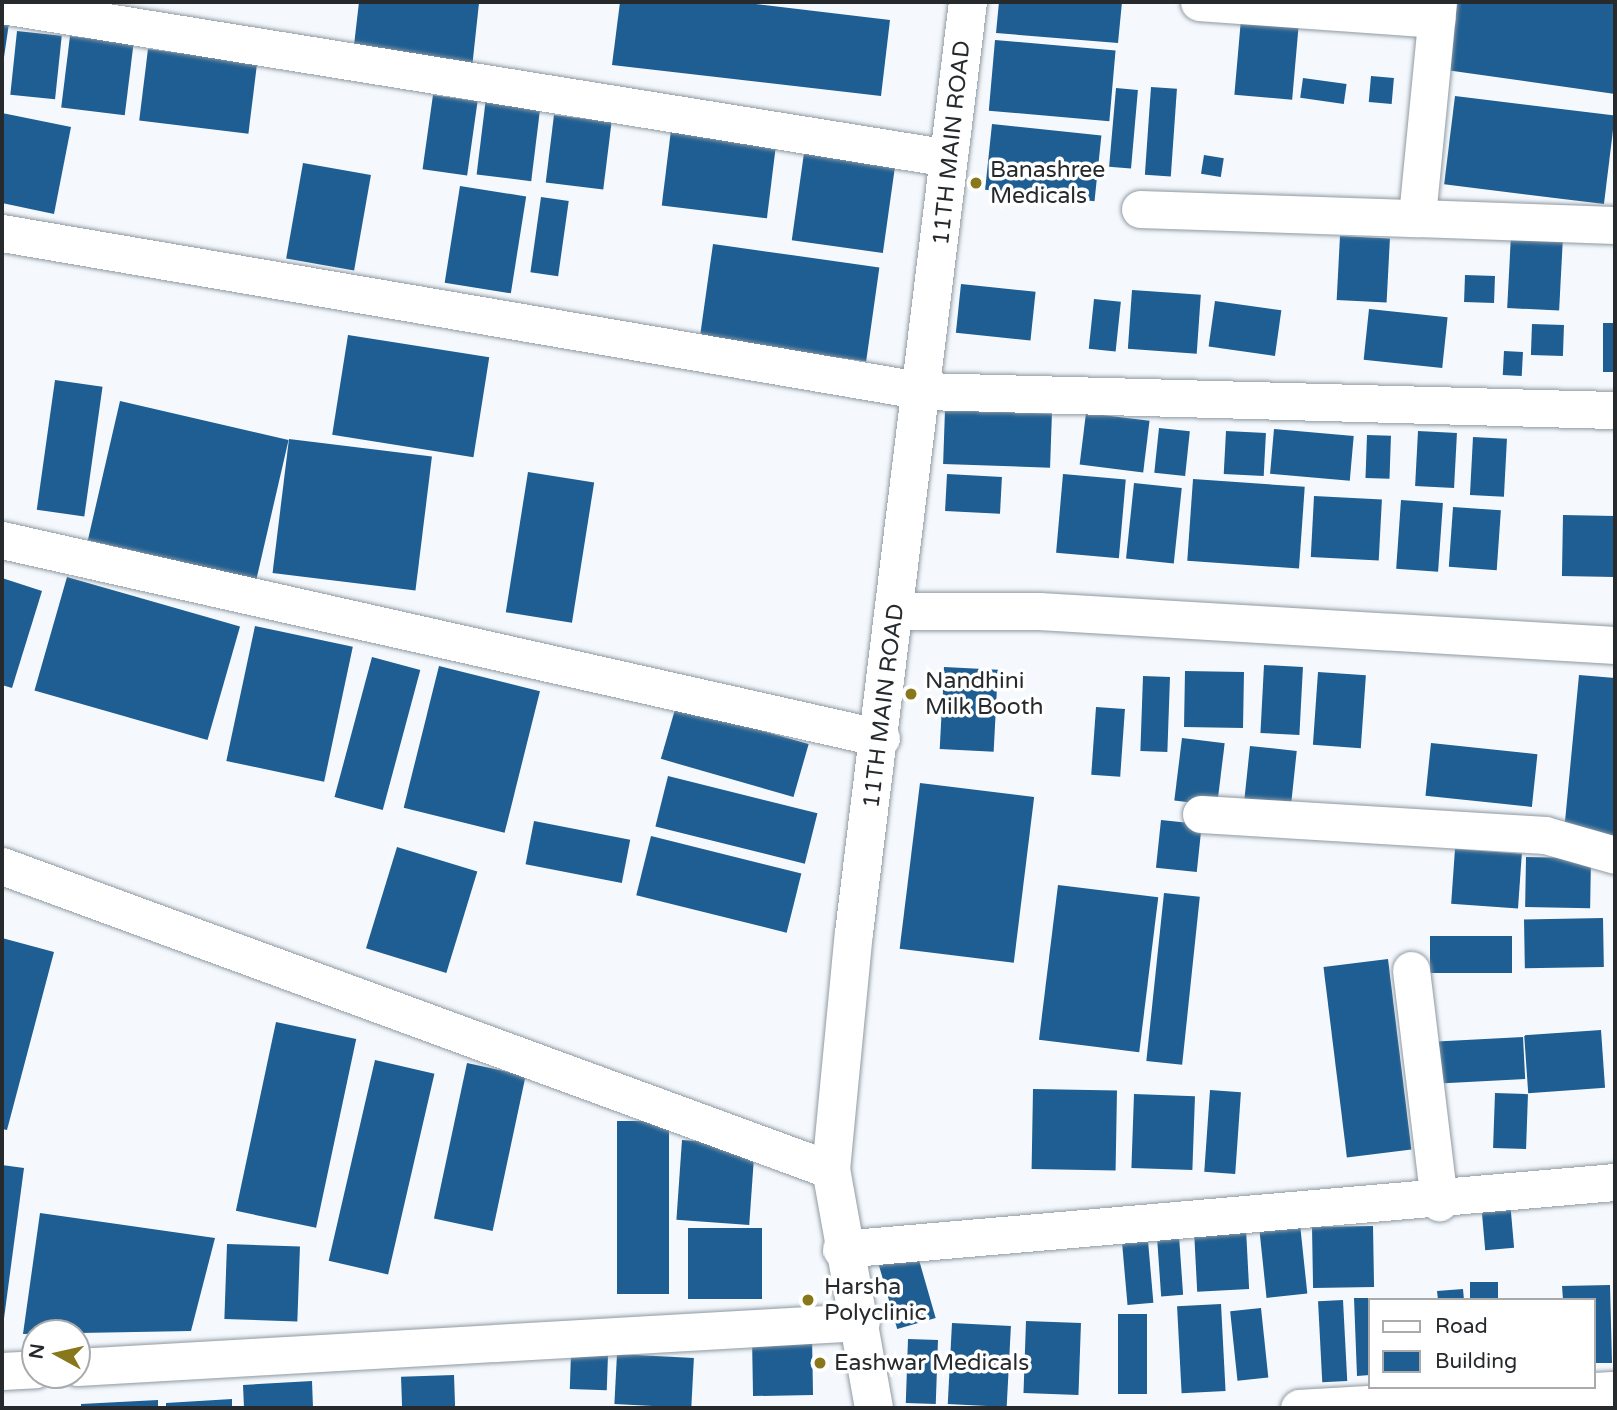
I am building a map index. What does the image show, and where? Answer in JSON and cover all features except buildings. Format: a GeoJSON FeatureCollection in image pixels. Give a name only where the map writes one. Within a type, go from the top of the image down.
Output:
{"type":"FeatureCollection","features":[{"type":"Feature","properties":{"kind":"street","name":"11TH MAIN ROAD"},"geometry":{"type":"LineString","coordinates":[[874,1408],[861,1322],[841,1249],[831,1170],[853,933],[881,738],[924,391],[968,2]]}},
{"type":"Feature","properties":{"kind":"street"},"geometry":{"type":"LineString","coordinates":[[1199,2],[1437,10],[1417,218]]}},
{"type":"Feature","properties":{"kind":"street"},"geometry":{"type":"LineString","coordinates":[[2,5],[949,158]]}},
{"type":"Feature","properties":{"kind":"street"},"geometry":{"type":"LineString","coordinates":[[1140,209],[1615,225]]}},
{"type":"Feature","properties":{"kind":"street"},"geometry":{"type":"LineString","coordinates":[[2,233],[924,391],[1615,410]]}},
{"type":"Feature","properties":{"kind":"street"},"geometry":{"type":"LineString","coordinates":[[2,540],[881,738]]}},
{"type":"Feature","properties":{"kind":"street"},"geometry":{"type":"LineString","coordinates":[[896,611],[1039,611],[1615,645]]}},
{"type":"Feature","properties":{"kind":"street"},"geometry":{"type":"LineString","coordinates":[[1201,814],[1545,835],[1615,855]]}},
{"type":"Feature","properties":{"kind":"street"},"geometry":{"type":"LineString","coordinates":[[2,866],[831,1170]]}},
{"type":"Feature","properties":{"kind":"street"},"geometry":{"type":"LineString","coordinates":[[1411,970],[1439,1202]]}},
{"type":"Feature","properties":{"kind":"street"},"geometry":{"type":"LineString","coordinates":[[841,1249],[1439,1202],[1615,1182]]}},
{"type":"Feature","properties":{"kind":"street"},"geometry":{"type":"LineString","coordinates":[[91,1366],[861,1322]]}},
{"type":"Feature","properties":{"kind":"street"},"geometry":{"type":"LineString","coordinates":[[2,1371],[21,1370]]}},
{"type":"Feature","properties":{"kind":"street"},"geometry":{"type":"LineString","coordinates":[[1299,1408],[1615,1390]]}},
{"type":"Feature","properties":{"kind":"place","name":"Banashree Medicals"},"geometry":{"type":"Point","coordinates":[976,183]}},
{"type":"Feature","properties":{"kind":"place","name":"Nandhini Milk Booth"},"geometry":{"type":"Point","coordinates":[911,694]}},
{"type":"Feature","properties":{"kind":"place","name":"Harsha Polyclinic"},"geometry":{"type":"Point","coordinates":[808,1300]}},
{"type":"Feature","properties":{"kind":"place","name":"Eashwar Medicals"},"geometry":{"type":"Point","coordinates":[820,1363]}}]}
